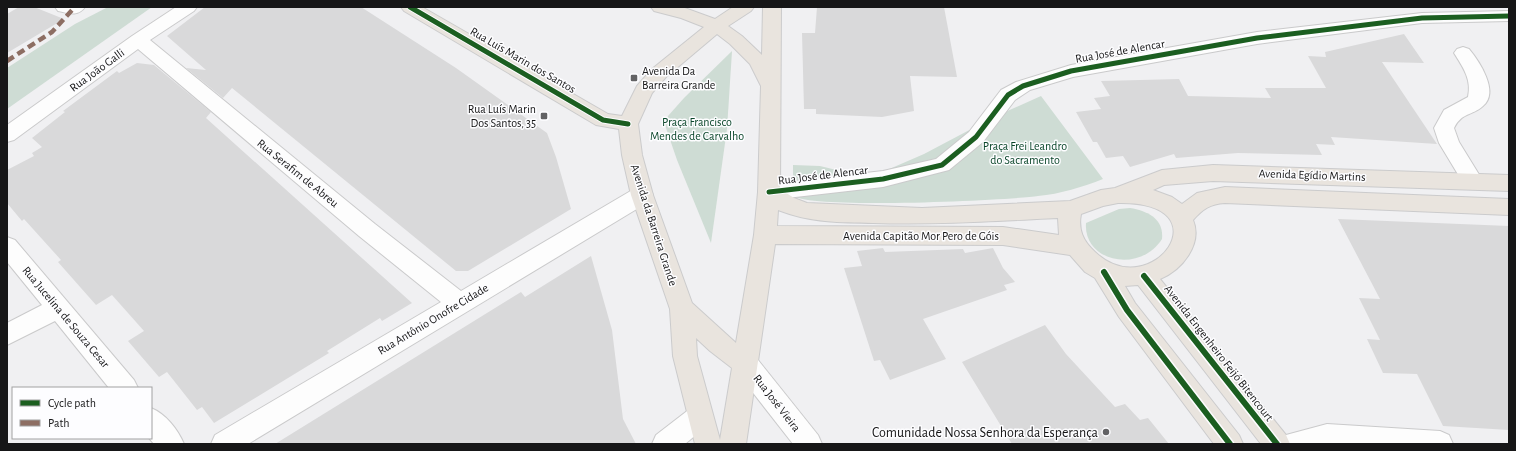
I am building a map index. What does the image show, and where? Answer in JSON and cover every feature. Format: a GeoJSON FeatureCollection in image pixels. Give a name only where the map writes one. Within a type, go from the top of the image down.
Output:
{"type":"FeatureCollection","features":[{"type":"Feature","properties":{"kind":"main road","name":"Rua Luís Marin dos Santos"},"geometry":{"type":"LineString","coordinates":[[410,7],[604,120],[628,124]]}},
{"type":"Feature","properties":{"kind":"main road"},"geometry":{"type":"LineString","coordinates":[[660,7],[687,12],[716,26],[733,37],[756,60],[772,88]]}},
{"type":"Feature","properties":{"kind":"main road"},"geometry":{"type":"LineString","coordinates":[[628,124],[644,90],[659,73],[716,26],[745,7]]}},
{"type":"Feature","properties":{"kind":"main road"},"geometry":{"type":"LineString","coordinates":[[733,444],[765,235],[769,192],[772,88],[772,7]]}},
{"type":"Feature","properties":{"kind":"main road","name":"Avenida da Barreira Grande"},"geometry":{"type":"LineString","coordinates":[[628,124],[632,155],[642,195],[682,309],[685,356],[708,444]]}},
{"type":"Feature","properties":{"kind":"main road","name":"Avenida Egídio Martins"},"geometry":{"type":"LineString","coordinates":[[1118,195],[1162,178],[1213,173],[1509,183]]}},
{"type":"Feature","properties":{"kind":"main road","name":"Avenida Capitão Mor Pero de Góis"},"geometry":{"type":"LineString","coordinates":[[769,192],[786,204],[805,210],[822,213],[922,216],[1071,209]]}},
{"type":"Feature","properties":{"kind":"main road"},"geometry":{"type":"LineString","coordinates":[[1118,195],[1140,195],[1157,200],[1169,206],[1182,218],[1186,232],[1176,257],[1161,269],[1144,276],[1124,277],[1104,272],[1086,259],[1076,247],[1069,234],[1068,221],[1071,209],[1101,198],[1118,195]]}},
{"type":"Feature","properties":{"kind":"main road","name":"Avenida Egídio Martins"},"geometry":{"type":"LineString","coordinates":[[1182,218],[1198,201],[1209,196],[1225,195],[1509,207]]}},
{"type":"Feature","properties":{"kind":"main road","name":"Avenida Capitão Mor Pero de Góis"},"geometry":{"type":"LineString","coordinates":[[765,235],[1003,236],[1038,240],[1076,247]]}},
{"type":"Feature","properties":{"kind":"main road"},"geometry":{"type":"LineString","coordinates":[[1104,272],[1127,310],[1230,444]]}},
{"type":"Feature","properties":{"kind":"main road","name":"Avenida Engenheiro Feijó Bitencourt"},"geometry":{"type":"LineString","coordinates":[[1144,276],[1277,444]]}},
{"type":"Feature","properties":{"kind":"main road"},"geometry":{"type":"LineString","coordinates":[[682,309],[719,344],[745,363]]}},
{"type":"Feature","properties":{"kind":"street","name":"Rua João Galli"},"geometry":{"type":"LineString","coordinates":[[7,135],[138,40],[188,7]]}},
{"type":"Feature","properties":{"kind":"street","name":"Rua José de Alencar"},"geometry":{"type":"LineString","coordinates":[[769,192],[883,179],[942,165],[976,137],[1008,95],[1022,86],[1071,71],[1289,34],[1422,18],[1509,16]]}},
{"type":"Feature","properties":{"kind":"street","name":"Rua Serafim de Abreu"},"geometry":{"type":"LineString","coordinates":[[138,40],[361,225],[459,303]]}},
{"type":"Feature","properties":{"kind":"street"},"geometry":{"type":"LineString","coordinates":[[1463,53],[1474,69],[1481,89],[1477,101],[1451,115],[1444,128],[1449,143],[1472,181]]}},
{"type":"Feature","properties":{"kind":"street","name":"Rua Antônio Onofre Cidade"},"geometry":{"type":"LineString","coordinates":[[224,444],[642,195]]}},
{"type":"Feature","properties":{"kind":"street","name":"Rua Jucelina de Souza Cesar"},"geometry":{"type":"LineString","coordinates":[[7,246],[124,387]]}},
{"type":"Feature","properties":{"kind":"street"},"geometry":{"type":"LineString","coordinates":[[7,335],[58,308]]}},
{"type":"Feature","properties":{"kind":"street","name":"Rua José Vieira"},"geometry":{"type":"LineString","coordinates":[[745,363],[809,444]]}},
{"type":"Feature","properties":{"kind":"street"},"geometry":{"type":"LineString","coordinates":[[665,444],[700,416]]}},
{"type":"Feature","properties":{"kind":"street"},"geometry":{"type":"LineString","coordinates":[[152,421],[171,444]]}},
{"type":"Feature","properties":{"kind":"street"},"geometry":{"type":"LineString","coordinates":[[1295,444],[1327,436],[1440,444]]}},
{"type":"Feature","properties":{"kind":"green space"},"geometry":{"type":"Polygon","coordinates":[[[108,7],[152,7],[7,109],[7,68],[75,24],[108,7]]]}},
{"type":"Feature","properties":{"kind":"green space","name":"Praça Francisco Mendes de Carvalho"},"geometry":{"type":"Polygon","coordinates":[[[732,51],[727,129],[711,243],[677,160],[665,125],[668,116],[684,98],[732,51]]]}},
{"type":"Feature","properties":{"kind":"green space","name":"Praça Frei Leandro do Sacramento"},"geometry":{"type":"Polygon","coordinates":[[[1041,96],[1103,179],[1055,194],[990,200],[868,203],[805,200],[793,195],[793,165],[820,166],[853,174],[869,174],[887,170],[924,154],[994,117],[1041,96]]]}},
{"type":"Feature","properties":{"kind":"green space"},"geometry":{"type":"Polygon","coordinates":[[[1130,208],[1143,211],[1154,217],[1160,226],[1162,239],[1152,250],[1140,257],[1127,260],[1115,259],[1103,254],[1094,247],[1088,236],[1086,223],[1119,209],[1130,208]]]}},
{"type":"Feature","properties":{"kind":"building"},"geometry":{"type":"Polygon","coordinates":[[[19,7],[34,7],[64,19],[7,53],[7,14],[19,7]]]}},
{"type":"Feature","properties":{"kind":"building"},"geometry":{"type":"Polygon","coordinates":[[[205,7],[361,7],[456,68],[547,133],[556,157],[571,209],[468,271],[456,271],[232,88],[223,98],[186,68],[206,70],[167,36],[205,7]]]}},
{"type":"Feature","properties":{"kind":"building"},"geometry":{"type":"Polygon","coordinates":[[[817,7],[944,7],[957,77],[910,76],[914,111],[882,117],[816,114],[816,109],[804,109],[802,33],[815,33],[817,7]]]}},
{"type":"Feature","properties":{"kind":"building"},"geometry":{"type":"Polygon","coordinates":[[[1404,34],[1424,63],[1382,62],[1437,144],[1331,137],[1335,145],[1316,144],[1322,155],[1238,153],[1176,158],[1174,154],[1130,167],[1123,156],[1106,158],[1097,142],[1093,142],[1076,112],[1101,109],[1094,98],[1110,96],[1101,81],[1179,79],[1188,96],[1271,98],[1265,88],[1326,88],[1308,56],[1326,57],[1325,52],[1404,34]]]}},
{"type":"Feature","properties":{"kind":"building"},"geometry":{"type":"Polygon","coordinates":[[[137,63],[154,65],[211,112],[206,118],[412,303],[382,321],[380,318],[327,351],[329,353],[214,423],[202,407],[197,410],[167,372],[159,377],[128,341],[144,331],[112,295],[96,305],[58,262],[61,260],[24,219],[22,221],[7,203],[7,170],[34,156],[32,153],[42,147],[32,138],[65,112],[63,111],[117,71],[119,73],[137,63]]]}},
{"type":"Feature","properties":{"kind":"building"},"geometry":{"type":"Polygon","coordinates":[[[1338,219],[1509,226],[1509,430],[1443,426],[1417,374],[1383,373],[1367,339],[1380,340],[1359,298],[1380,299],[1338,219]]]}},
{"type":"Feature","properties":{"kind":"building"},"geometry":{"type":"Polygon","coordinates":[[[883,248],[885,252],[963,249],[965,253],[993,248],[1003,268],[1015,282],[1004,285],[1007,290],[923,319],[946,359],[890,380],[880,360],[874,361],[844,268],[862,266],[857,251],[883,248]]]}},
{"type":"Feature","properties":{"kind":"building"},"geometry":{"type":"Polygon","coordinates":[[[591,256],[612,330],[623,419],[636,444],[275,444],[521,292],[525,297],[591,256]]]}},
{"type":"Feature","properties":{"kind":"building"},"geometry":{"type":"Polygon","coordinates":[[[1045,325],[1066,354],[1115,407],[1125,404],[1140,420],[1148,418],[1169,444],[1012,444],[962,362],[1045,325]]]}},
{"type":"Feature","properties":{"kind":"marked path"},"geometry":{"type":"LineString","coordinates":[[7,61],[25,51],[52,32],[73,9]]}},
{"type":"Feature","properties":{"kind":"cycle path"},"geometry":{"type":"LineString","coordinates":[[410,7],[603,120],[628,124]]}},
{"type":"Feature","properties":{"kind":"cycle path"},"geometry":{"type":"LineString","coordinates":[[769,192],[883,179],[942,165],[976,137],[1008,95],[1023,86],[1071,71],[1257,38],[1422,18],[1509,16]]}},
{"type":"Feature","properties":{"kind":"cycle path"},"geometry":{"type":"LineString","coordinates":[[1104,272],[1127,310],[1230,444]]}},
{"type":"Feature","properties":{"kind":"cycle path"},"geometry":{"type":"LineString","coordinates":[[1144,276],[1277,444]]}},
{"type":"Feature","properties":{"kind":"place","name":"Avenida Da Barreira Grande"},"geometry":{"type":"Point","coordinates":[634,78]}},
{"type":"Feature","properties":{"kind":"place","name":"Rua Luís Marin Dos Santos, 35"},"geometry":{"type":"Point","coordinates":[544,116]}},
{"type":"Feature","properties":{"kind":"place","name":"Comunidade Nossa Senhora da Esperança"},"geometry":{"type":"Point","coordinates":[1106,432]}}]}
